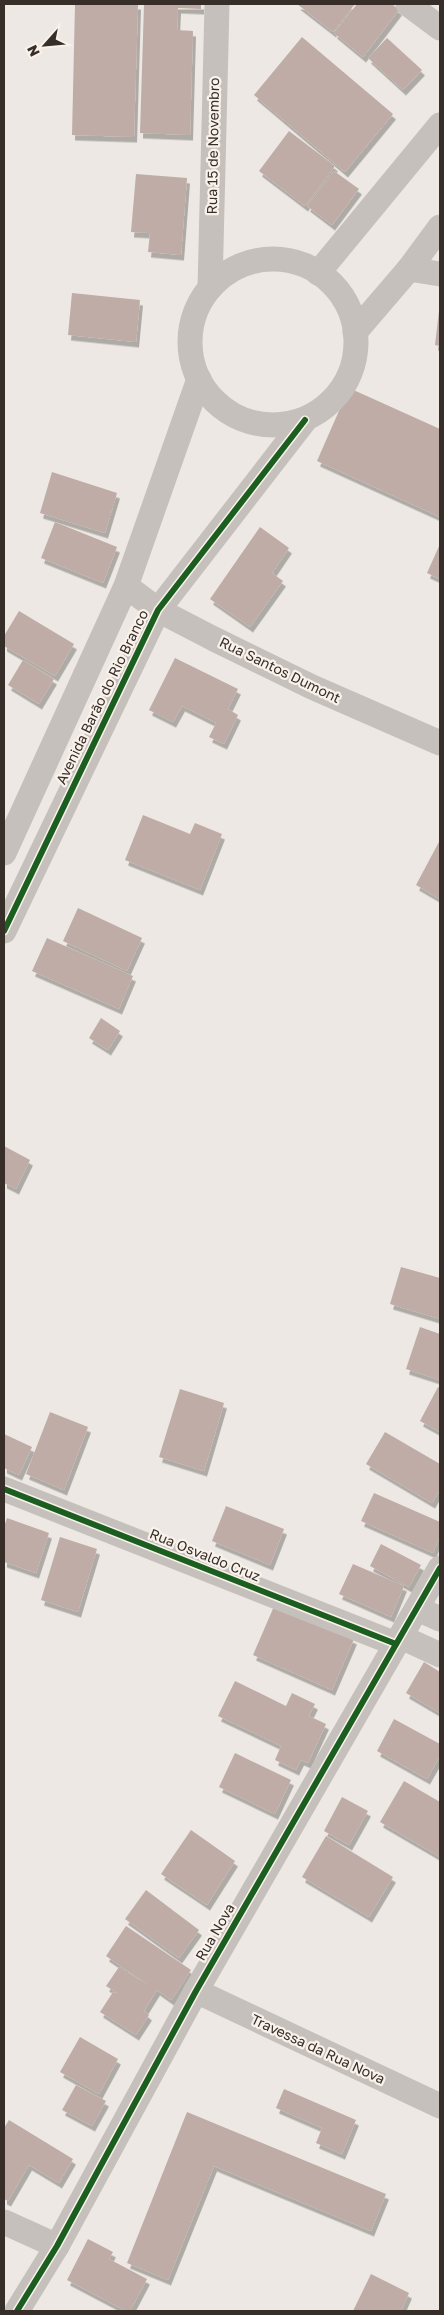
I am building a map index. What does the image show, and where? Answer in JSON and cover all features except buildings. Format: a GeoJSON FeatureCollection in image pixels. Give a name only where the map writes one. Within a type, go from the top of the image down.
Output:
{"type":"FeatureCollection","features":[{"type":"Feature","properties":{"kind":"street","name":"Rua 15 de Novembro"},"geometry":{"type":"LineString","coordinates":[[210,288],[217,4]]}},
{"type":"Feature","properties":{"kind":"street"},"geometry":{"type":"LineString","coordinates":[[408,4],[440,28]]}},
{"type":"Feature","properties":{"kind":"street"},"geometry":{"type":"LineString","coordinates":[[318,272],[440,124]]}},
{"type":"Feature","properties":{"kind":"street"},"geometry":{"type":"LineString","coordinates":[[355,332],[409,269],[440,227]]}},
{"type":"Feature","properties":{"kind":"street"},"geometry":{"type":"LineString","coordinates":[[273,259],[296,263],[318,272],[336,289],[349,309],[355,332],[354,359],[345,384],[328,405],[305,420],[281,426],[256,424],[233,416],[213,400],[199,380],[191,356],[190,332],[197,309],[210,288],[228,272],[249,262],[273,259]]}},
{"type":"Feature","properties":{"kind":"street"},"geometry":{"type":"LineString","coordinates":[[409,269],[440,274]]}},
{"type":"Feature","properties":{"kind":"street","name":"Avenida Barão do Rio Branco"},"geometry":{"type":"LineString","coordinates":[[4,853],[126,586],[199,380]]}},
{"type":"Feature","properties":{"kind":"street","name":"Avenida Barão do Rio Branco"},"geometry":{"type":"LineString","coordinates":[[4,931],[158,610],[305,420]]}},
{"type":"Feature","properties":{"kind":"street","name":"Rua Santos Dumont"},"geometry":{"type":"LineString","coordinates":[[126,586],[158,610],[312,687],[440,744]]}},
{"type":"Feature","properties":{"kind":"street","name":"Rua Osvaldo Cruz"},"geometry":{"type":"LineString","coordinates":[[4,1489],[398,1641],[440,1655]]}},
{"type":"Feature","properties":{"kind":"street","name":"Rua Nova"},"geometry":{"type":"LineString","coordinates":[[17,2311],[57,2246],[196,1991],[398,1641],[429,1614],[440,1568]]}},
{"type":"Feature","properties":{"kind":"street","name":"Travessa da Rua Nova"},"geometry":{"type":"LineString","coordinates":[[196,1991],[440,2106]]}},
{"type":"Feature","properties":{"kind":"street"},"geometry":{"type":"LineString","coordinates":[[4,2222],[57,2246]]}},
{"type":"Feature","properties":{"kind":"cycle path"},"geometry":{"type":"LineString","coordinates":[[4,931],[158,610],[305,420]]}},
{"type":"Feature","properties":{"kind":"cycle path"},"geometry":{"type":"LineString","coordinates":[[4,1489],[396,1644]]}},
{"type":"Feature","properties":{"kind":"cycle path"},"geometry":{"type":"LineString","coordinates":[[17,2311],[57,2246],[196,1991],[440,1568]]}}]}
